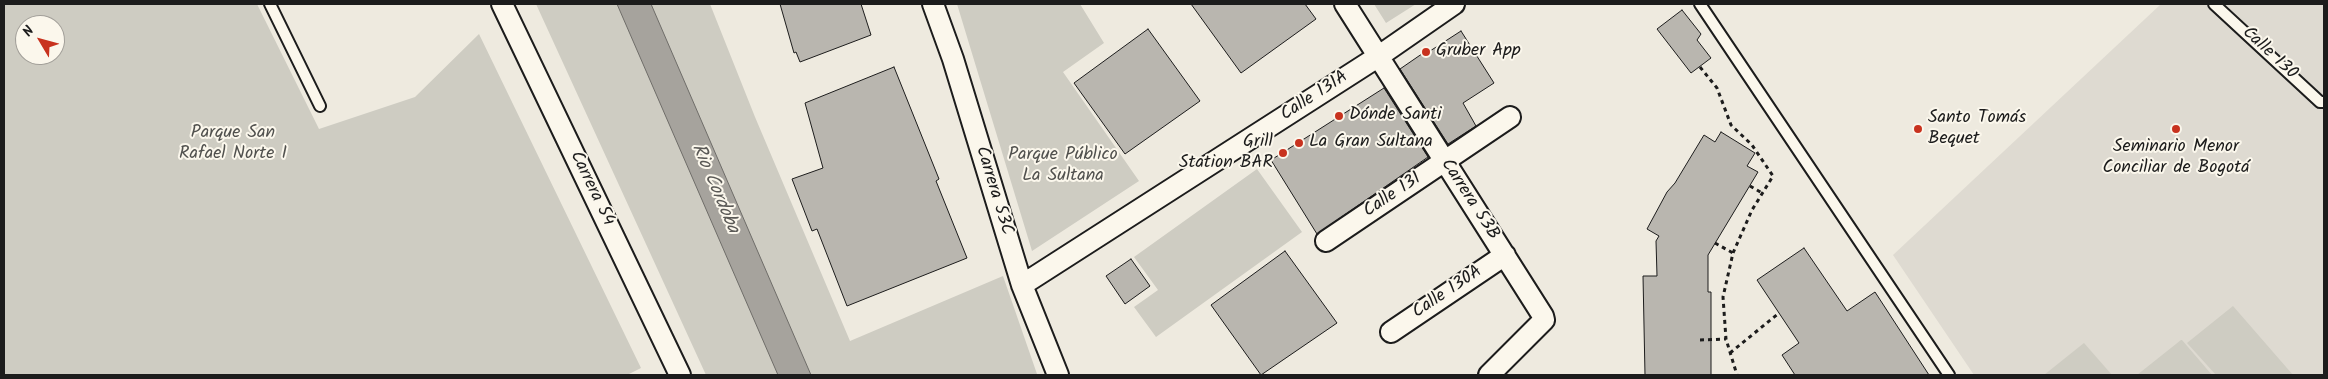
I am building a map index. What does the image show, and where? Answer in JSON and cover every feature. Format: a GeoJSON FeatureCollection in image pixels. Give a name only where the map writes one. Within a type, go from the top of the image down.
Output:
{"type":"FeatureCollection","features":[{"type":"Feature","properties":{"kind":"street","name":"Carrera 54"},"geometry":{"type":"LineString","coordinates":[[502,4],[675,373]]}},
{"type":"Feature","properties":{"kind":"street","name":"Carrera 53C"},"geometry":{"type":"LineString","coordinates":[[933,4],[953,59],[1022,285],[1058,375]]}},
{"type":"Feature","properties":{"kind":"street","name":"Carrera 53B"},"geometry":{"type":"LineString","coordinates":[[1345,4],[1505,255],[1544,320],[1489,375]]}},
{"type":"Feature","properties":{"kind":"street","name":"Calle 131A"},"geometry":{"type":"LineString","coordinates":[[1022,285],[1379,56],[1454,4]]}},
{"type":"Feature","properties":{"kind":"street","name":"Calle 131"},"geometry":{"type":"LineString","coordinates":[[1326,241],[1510,117]]}},
{"type":"Feature","properties":{"kind":"street","name":"Calle 130A"},"geometry":{"type":"LineString","coordinates":[[1391,332],[1505,255]]}},
{"type":"Feature","properties":{"kind":"lane"},"geometry":{"type":"LineString","coordinates":[[270,4],[320,106]]}},
{"type":"Feature","properties":{"kind":"lane"},"geometry":{"type":"LineString","coordinates":[[1700,4],[1949,375]]}},
{"type":"Feature","properties":{"kind":"lane","name":"Calle 130"},"geometry":{"type":"LineString","coordinates":[[2214,4],[2320,102],[2324,102]]}},
{"type":"Feature","properties":{"kind":"path"},"geometry":{"type":"LineString","coordinates":[[1700,67],[1717,88],[1731,125],[1752,145],[1773,176],[1752,210],[1733,253],[1723,297],[1726,338],[1737,375]]}},
{"type":"Feature","properties":{"kind":"path"},"geometry":{"type":"LineString","coordinates":[[1750,186],[1762,193]]}},
{"type":"Feature","properties":{"kind":"path"},"geometry":{"type":"LineString","coordinates":[[1715,243],[1733,253]]}},
{"type":"Feature","properties":{"kind":"path"},"geometry":{"type":"LineString","coordinates":[[1730,353],[1779,313]]}},
{"type":"Feature","properties":{"kind":"path"},"geometry":{"type":"LineString","coordinates":[[1700,340],[1726,338]]}},
{"type":"Feature","properties":{"kind":"shaded area","name":"Seminario Menor Conciliar de Bogotá"},"geometry":{"type":"Polygon","coordinates":[[[2161,4],[2324,4],[2324,375],[1974,375],[1893,255],[2161,4]]]}},
{"type":"Feature","properties":{"kind":"green space","name":"Parque San Rafael Norte I"},"geometry":{"type":"Polygon","coordinates":[[[4,4],[257,4],[319,129],[415,97],[479,34],[641,368],[627,375],[4,375],[4,4]]]}},
{"type":"Feature","properties":{"kind":"green space"},"geometry":{"type":"Polygon","coordinates":[[[536,4],[710,4],[755,117],[850,341],[1003,276],[1037,374],[706,375],[536,4]]]}},
{"type":"Feature","properties":{"kind":"green space","name":"Parque Público La Sultana"},"geometry":{"type":"Polygon","coordinates":[[[957,4],[1080,4],[1104,43],[1063,72],[1139,181],[1032,251],[957,4]]]}},
{"type":"Feature","properties":{"kind":"green space"},"geometry":{"type":"Polygon","coordinates":[[[1374,4],[1416,4],[1386,23],[1374,4]]]}},
{"type":"Feature","properties":{"kind":"green space"},"geometry":{"type":"Polygon","coordinates":[[[1257,169],[1302,232],[1156,337],[1134,307],[1158,290],[1134,257],[1257,169]]]}},
{"type":"Feature","properties":{"kind":"green space"},"geometry":{"type":"Polygon","coordinates":[[[2233,306],[2293,375],[2216,375],[2187,343],[2233,306]]]}},
{"type":"Feature","properties":{"kind":"green space"},"geometry":{"type":"Polygon","coordinates":[[[2181,340],[2212,375],[2137,375],[2181,340]]]}},
{"type":"Feature","properties":{"kind":"green space"},"geometry":{"type":"Polygon","coordinates":[[[2084,343],[2112,375],[2044,375],[2084,343]]]}},
{"type":"Feature","properties":{"kind":"water","name":"Rio Cordoba"},"geometry":{"type":"Polygon","coordinates":[[[617,4],[651,4],[811,375],[778,375],[617,4]]]}},
{"type":"Feature","properties":{"kind":"building"},"geometry":{"type":"Polygon","coordinates":[[[780,4],[861,4],[871,35],[800,62],[796,52],[794,53],[780,4]]]}},
{"type":"Feature","properties":{"kind":"building"},"geometry":{"type":"Polygon","coordinates":[[[1191,4],[1305,4],[1316,19],[1241,73],[1191,4]]]}},
{"type":"Feature","properties":{"kind":"building"},"geometry":{"type":"Polygon","coordinates":[[[1682,10],[1701,34],[1697,40],[1711,58],[1691,73],[1657,29],[1682,10]]]}},
{"type":"Feature","properties":{"kind":"building"},"geometry":{"type":"Polygon","coordinates":[[[1148,29],[1200,101],[1125,154],[1074,83],[1148,29]]]}},
{"type":"Feature","properties":{"kind":"building"},"geometry":{"type":"Polygon","coordinates":[[[1461,31],[1494,83],[1463,103],[1476,126],[1448,144],[1400,69],[1429,49],[1430,51],[1461,31]]]}},
{"type":"Feature","properties":{"kind":"building"},"geometry":{"type":"Polygon","coordinates":[[[894,67],[939,179],[936,181],[967,258],[847,306],[817,229],[812,231],[792,179],[823,168],[805,103],[894,67]]]}},
{"type":"Feature","properties":{"kind":"building"},"geometry":{"type":"Polygon","coordinates":[[[1384,88],[1428,157],[1317,234],[1271,160],[1384,88]]]}},
{"type":"Feature","properties":{"kind":"building"},"geometry":{"type":"Polygon","coordinates":[[[1721,132],[1755,153],[1747,166],[1758,172],[1708,255],[1708,292],[1711,292],[1711,375],[1645,375],[1643,276],[1657,276],[1656,241],[1659,236],[1647,229],[1667,192],[1675,183],[1704,135],[1715,142],[1721,132]]]}},
{"type":"Feature","properties":{"kind":"building"},"geometry":{"type":"Polygon","coordinates":[[[1804,248],[1847,311],[1875,292],[1929,375],[1795,375],[1782,355],[1799,343],[1757,280],[1804,248]]]}},
{"type":"Feature","properties":{"kind":"building"},"geometry":{"type":"Polygon","coordinates":[[[1285,251],[1337,323],[1261,375],[1211,305],[1285,251]]]}},
{"type":"Feature","properties":{"kind":"building"},"geometry":{"type":"Polygon","coordinates":[[[1131,259],[1150,286],[1125,304],[1106,276],[1131,259]]]}},
{"type":"Feature","properties":{"kind":"place","name":"Gruber App"},"geometry":{"type":"Point","coordinates":[1426,52]}},
{"type":"Feature","properties":{"kind":"place","name":"Dónde Santi"},"geometry":{"type":"Point","coordinates":[1339,116]}},
{"type":"Feature","properties":{"kind":"place","name":"Santo Tomás Bequet"},"geometry":{"type":"Point","coordinates":[1918,129]}},
{"type":"Feature","properties":{"kind":"place","name":"Seminario Menor Conciliar de Bogotá"},"geometry":{"type":"Point","coordinates":[2176,129]}},
{"type":"Feature","properties":{"kind":"place","name":"La Gran Sultana"},"geometry":{"type":"Point","coordinates":[1299,143]}},
{"type":"Feature","properties":{"kind":"place","name":"Grill Station BAR"},"geometry":{"type":"Point","coordinates":[1283,153]}}]}
